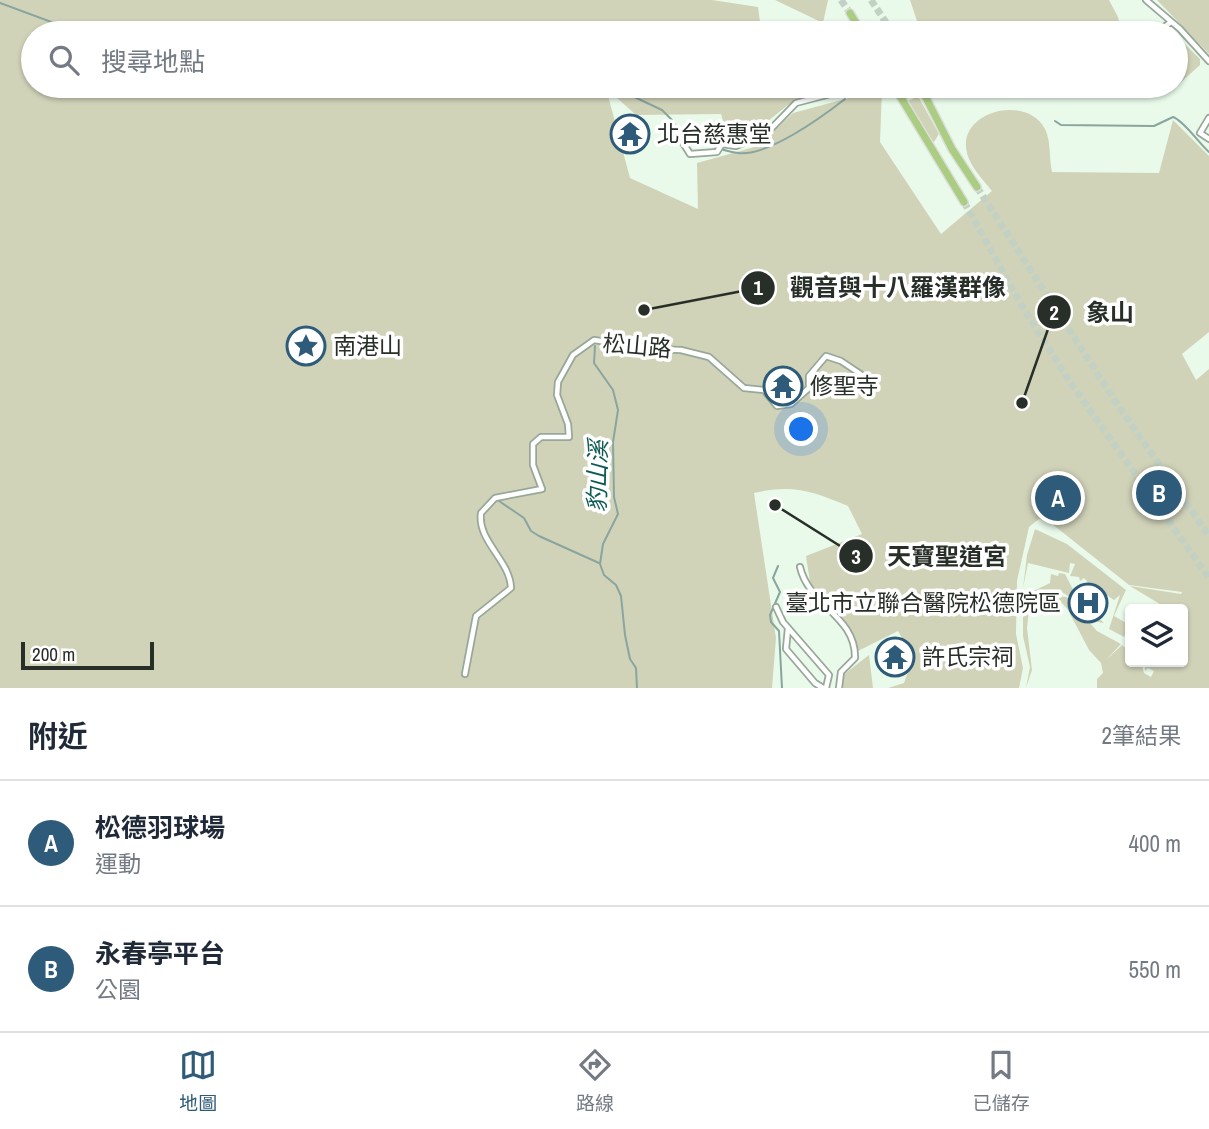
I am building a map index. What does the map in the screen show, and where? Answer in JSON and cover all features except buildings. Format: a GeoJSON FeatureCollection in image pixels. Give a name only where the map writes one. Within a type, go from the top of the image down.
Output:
{"type":"FeatureCollection","features":[{"type":"Feature","properties":{"kind":"highway"},"geometry":{"type":"LineString","coordinates":[[850,13],[855,21]]}},
{"type":"Feature","properties":{"kind":"highway"},"geometry":{"type":"LineString","coordinates":[[901,98],[964,202]]}},
{"type":"Feature","properties":{"kind":"highway"},"geometry":{"type":"LineString","coordinates":[[926,98],[948,141],[977,187]]}},
{"type":"Feature","properties":{"kind":"highway"},"geometry":{"type":"LineString","coordinates":[[932,149],[948,141]]}},
{"type":"Feature","properties":{"kind":"street"},"geometry":{"type":"LineString","coordinates":[[1146,0],[1170,21]]}},
{"type":"Feature","properties":{"kind":"street"},"geometry":{"type":"LineString","coordinates":[[1188,39],[1209,61]]}},
{"type":"Feature","properties":{"kind":"street"},"geometry":{"type":"LineString","coordinates":[[673,127],[690,154],[717,152],[720,145],[736,146],[767,133],[796,103],[815,98]]}},
{"type":"Feature","properties":{"kind":"street"},"geometry":{"type":"LineString","coordinates":[[1209,118],[1199,133],[1209,139]]}},
{"type":"Feature","properties":{"kind":"street","name":"松山路"},"geometry":{"type":"LineString","coordinates":[[465,674],[469,667],[475,616],[511,588],[509,578],[481,529],[481,513],[495,498],[542,489],[533,464],[533,444],[541,437],[569,437],[568,424],[556,395],[561,376],[573,355],[599,340],[653,349],[681,349],[709,357],[744,388],[764,390],[777,406],[791,404],[809,388],[809,376],[826,356],[838,359],[871,381]]}},
{"type":"Feature","properties":{"kind":"street"},"geometry":{"type":"LineString","coordinates":[[800,567],[809,591],[837,614],[855,646],[855,658],[841,673],[839,688]]}},
{"type":"Feature","properties":{"kind":"street"},"geometry":{"type":"LineString","coordinates":[[776,607],[788,628],[829,675],[825,688],[815,682],[786,649],[788,628]]}},
{"type":"Feature","properties":{"kind":"green space"},"geometry":{"type":"Polygon","coordinates":[[[0,0],[712,0],[758,7],[760,21],[21,21],[21,98],[609,98],[630,178],[698,209],[697,163],[758,146],[793,113],[849,98],[882,98],[880,142],[941,234],[992,191],[972,165],[966,147],[968,133],[977,121],[990,114],[1005,110],[1021,111],[1035,117],[1047,133],[1052,172],[1159,173],[1173,120],[1209,156],[1209,332],[1182,354],[1196,380],[1209,369],[1209,688],[1097,688],[1097,679],[1103,673],[1101,663],[1089,650],[1068,610],[1056,596],[1067,597],[1097,631],[1121,644],[1106,660],[1122,645],[1125,648],[1125,667],[1142,667],[1144,673],[1151,677],[1154,671],[1148,668],[1145,671],[1145,667],[1188,667],[1188,604],[1160,604],[1130,586],[1181,594],[1182,592],[1129,585],[1047,520],[1039,519],[1029,527],[1017,581],[1016,634],[1023,668],[1019,688],[888,688],[904,683],[913,658],[898,631],[858,651],[810,582],[806,556],[862,534],[848,506],[802,490],[780,489],[754,493],[776,638],[772,688],[0,688],[0,0]]]}},
{"type":"Feature","properties":{"kind":"green space"},"geometry":{"type":"Polygon","coordinates":[[[775,0],[828,0],[823,21],[775,0]]]}},
{"type":"Feature","properties":{"kind":"green space"},"geometry":{"type":"Polygon","coordinates":[[[910,0],[1109,0],[1119,21],[917,21],[910,0]]]}},
{"type":"Feature","properties":{"kind":"green space"},"geometry":{"type":"Polygon","coordinates":[[[1157,0],[1209,0],[1209,54],[1188,32],[1188,21],[1177,21],[1157,0]]]}},
{"type":"Feature","properties":{"kind":"green space"},"geometry":{"type":"Polygon","coordinates":[[[1188,47],[1200,59],[1200,65],[1188,76],[1188,47]]]}},
{"type":"Feature","properties":{"kind":"green space"},"geometry":{"type":"Polygon","coordinates":[[[617,98],[808,98],[788,105],[758,129],[726,131],[721,114],[636,115],[617,98]]]}},
{"type":"Feature","properties":{"kind":"green space"},"geometry":{"type":"Polygon","coordinates":[[[919,98],[939,134],[934,142],[928,138],[908,101],[919,98]]]}},
{"type":"Feature","properties":{"kind":"green space"},"geometry":{"type":"Polygon","coordinates":[[[1035,529],[1067,544],[1126,590],[1114,616],[1125,622],[1124,637],[1109,629],[1120,595],[1114,600],[1093,586],[1095,583],[1092,587],[1084,578],[1080,581],[1079,577],[1070,576],[1075,564],[1070,563],[1069,573],[1028,563],[1023,588],[1027,555],[1035,529]]]}},
{"type":"Feature","properties":{"kind":"green space"},"geometry":{"type":"Polygon","coordinates":[[[1059,573],[1065,574],[1079,601],[1104,623],[1094,620],[1072,599],[1055,590],[1044,592],[1030,600],[1027,628],[1032,670],[1026,688],[1030,667],[1023,636],[1023,596],[1050,583],[1051,574],[1058,576],[1059,573]]]}},
{"type":"Feature","properties":{"kind":"green space"},"geometry":{"type":"Polygon","coordinates":[[[869,655],[873,688],[842,688],[843,675],[869,655]]]}},
{"type":"Feature","properties":{"kind":"waterway"},"geometry":{"type":"LineString","coordinates":[[0,3],[49,21]]}},
{"type":"Feature","properties":{"kind":"waterway"},"geometry":{"type":"LineString","coordinates":[[636,98],[662,110],[672,120]]}},
{"type":"Feature","properties":{"kind":"waterway"},"geometry":{"type":"LineString","coordinates":[[686,134],[725,150],[750,153],[794,134],[845,99]]}},
{"type":"Feature","properties":{"kind":"waterway"},"geometry":{"type":"LineString","coordinates":[[1055,121],[1061,125],[1154,126],[1173,117],[1209,152]]}},
{"type":"Feature","properties":{"kind":"waterway","name":"豹山溪"},"geometry":{"type":"LineString","coordinates":[[595,346],[594,363],[613,390],[618,410],[613,442],[614,497],[618,514],[603,544],[600,564],[604,575],[616,585],[621,596],[625,635],[630,659],[636,668],[637,688]]}},
{"type":"Feature","properties":{"kind":"waterway"},"geometry":{"type":"LineString","coordinates":[[499,501],[524,518],[531,531],[539,536],[599,563]]}},
{"type":"Feature","properties":{"kind":"waterway"},"geometry":{"type":"LineString","coordinates":[[778,566],[773,578],[780,592],[770,615],[771,622],[779,631],[782,688]]}},
{"type":"Feature","properties":{"kind":"tunnel"},"geometry":{"type":"LineString","coordinates":[[841,0],[850,13]]}},
{"type":"Feature","properties":{"kind":"tunnel"},"geometry":{"type":"LineString","coordinates":[[871,0],[885,21]]}},
{"type":"Feature","properties":{"kind":"tunnel"},"geometry":{"type":"LineString","coordinates":[[977,187],[1117,404],[1209,536]]}},
{"type":"Feature","properties":{"kind":"tunnel"},"geometry":{"type":"LineString","coordinates":[[964,202],[1022,306],[1070,382],[1209,578]]}},
{"type":"Feature","properties":{"kind":"place","name":"北台慈惠堂"},"geometry":{"type":"Point","coordinates":[630,134]}},
{"type":"Feature","properties":{"kind":"place","name":"觀音與十八羅漢群像"},"geometry":{"type":"Point","coordinates":[644,310]}},
{"type":"Feature","properties":{"kind":"place","name":"南港山"},"geometry":{"type":"Point","coordinates":[306,346]}},
{"type":"Feature","properties":{"kind":"place","name":"修聖寺"},"geometry":{"type":"Point","coordinates":[783,386]}},
{"type":"Feature","properties":{"kind":"place","name":"象山"},"geometry":{"type":"Point","coordinates":[1022,403]}},
{"type":"Feature","properties":{"kind":"place","name":"永春亭平台"},"geometry":{"type":"Point","coordinates":[1159,493]}},
{"type":"Feature","properties":{"kind":"place","name":"松德羽球場"},"geometry":{"type":"Point","coordinates":[1058,498]}},
{"type":"Feature","properties":{"kind":"place","name":"天寶聖道宮"},"geometry":{"type":"Point","coordinates":[775,505]}},
{"type":"Feature","properties":{"kind":"place","name":"臺北市立聯合醫院松德院區"},"geometry":{"type":"Point","coordinates":[1088,603]}},
{"type":"Feature","properties":{"kind":"place","name":"許氏宗祠"},"geometry":{"type":"Point","coordinates":[895,657]}}]}
